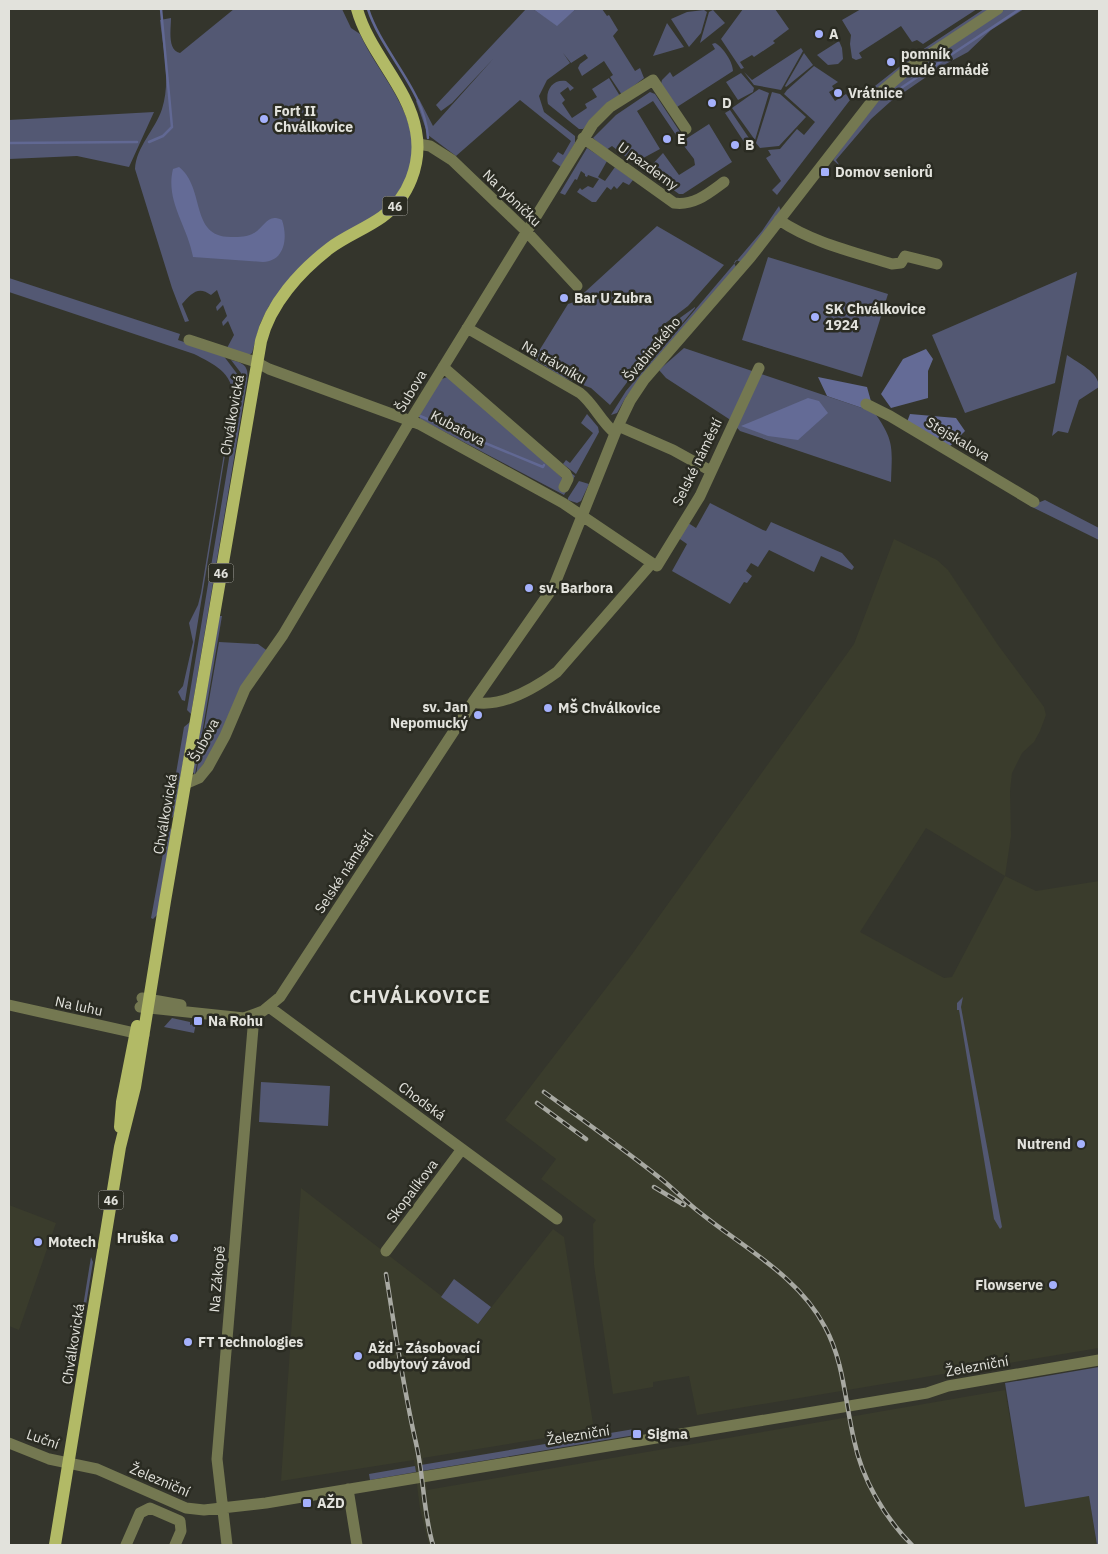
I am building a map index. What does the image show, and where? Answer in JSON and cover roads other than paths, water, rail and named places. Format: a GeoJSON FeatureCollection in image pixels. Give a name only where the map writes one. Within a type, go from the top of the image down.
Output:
{"type":"FeatureCollection","features":[{"type":"Feature","properties":{"kind":"main road","name":"Chválkovická"},"geometry":{"type":"LineString","coordinates":[[55,1545],[120,1147],[136,1088],[140,1034],[145,1003],[165,901],[256,362],[268,320],[277,304],[330,248],[384,216],[402,198],[415,171],[418,144],[410,110],[369,40],[357,9]]}},
{"type":"Feature","properties":{"kind":"street","name":"Švabinského"},"geometry":{"type":"LineString","coordinates":[[582,517],[616,430],[630,401],[644,380],[750,258],[865,108],[902,73],[998,9]]}},
{"type":"Feature","properties":{"kind":"street","name":"Šubova"},"geometry":{"type":"LineString","coordinates":[[185,784],[199,778],[212,761],[246,690],[283,635],[410,421],[584,138],[603,114],[652,80],[686,129]]}},
{"type":"Feature","properties":{"kind":"street","name":"U pazderny"},"geometry":{"type":"LineString","coordinates":[[584,138],[674,203],[688,204],[724,182]]}},
{"type":"Feature","properties":{"kind":"street","name":"Na rybníčku"},"geometry":{"type":"LineString","coordinates":[[418,144],[430,146],[447,155],[526,232],[577,286]]}},
{"type":"Feature","properties":{"kind":"street"},"geometry":{"type":"LineString","coordinates":[[779,220],[800,233],[825,243],[892,264],[901,263],[905,256],[937,264]]}},
{"type":"Feature","properties":{"kind":"street","name":"Na trávníku"},"geometry":{"type":"LineString","coordinates":[[467,328],[580,393],[592,404],[609,428],[616,430]]}},
{"type":"Feature","properties":{"kind":"street","name":"Kubatova"},"geometry":{"type":"LineString","coordinates":[[189,340],[256,362],[269,369],[410,421],[504,469],[563,503],[654,565]]}},
{"type":"Feature","properties":{"kind":"street"},"geometry":{"type":"LineString","coordinates":[[443,367],[566,474],[568,479],[564,487]]}},
{"type":"Feature","properties":{"kind":"street","name":"Selské náměstí"},"geometry":{"type":"LineString","coordinates":[[473,702],[487,703],[512,696],[538,686],[557,672],[654,565],[700,496],[759,368]]}},
{"type":"Feature","properties":{"kind":"street","name":"Stejskalova"},"geometry":{"type":"LineString","coordinates":[[866,404],[890,416],[1034,502]]}},
{"type":"Feature","properties":{"kind":"street"},"geometry":{"type":"LineString","coordinates":[[616,430],[673,450],[711,471]]}},
{"type":"Feature","properties":{"kind":"street","name":"Selské náměstí"},"geometry":{"type":"LineString","coordinates":[[145,1003],[185,1005],[214,1014],[239,1018],[254,1016],[269,1007],[285,990],[473,702],[554,586],[582,517]]}},
{"type":"Feature","properties":{"kind":"street","name":"Na luhu"},"geometry":{"type":"LineString","coordinates":[[9,1005],[140,1034]]}},
{"type":"Feature","properties":{"kind":"street","name":"Chodská"},"geometry":{"type":"LineString","coordinates":[[269,1007],[557,1219]]}},
{"type":"Feature","properties":{"kind":"street","name":"Na Zákopě"},"geometry":{"type":"LineString","coordinates":[[228,1545],[217,1459],[254,1016]]}},
{"type":"Feature","properties":{"kind":"street","name":"Skopalíkova"},"geometry":{"type":"LineString","coordinates":[[386,1251],[462,1149]]}},
{"type":"Feature","properties":{"kind":"street","name":"Železniční"},"geometry":{"type":"LineString","coordinates":[[68,1463],[97,1469],[186,1508],[197,1510],[222,1509],[910,1395],[948,1386],[1099,1360]]}},
{"type":"Feature","properties":{"kind":"street","name":"Luční"},"geometry":{"type":"LineString","coordinates":[[9,1443],[46,1458],[68,1463]]}},
{"type":"Feature","properties":{"kind":"street"},"geometry":{"type":"LineString","coordinates":[[348,1489],[357,1545]]}},
{"type":"Feature","properties":{"kind":"street"},"geometry":{"type":"LineString","coordinates":[[126,1545],[140,1513],[150,1508],[180,1521],[181,1531],[175,1545]]}},
{"type":"Feature","properties":{"kind":"waterway"},"geometry":{"type":"LineString","coordinates":[[149,142],[163,136],[172,127],[161,9]]}},
{"type":"Feature","properties":{"kind":"waterway"},"geometry":{"type":"LineString","coordinates":[[368,9],[374,25],[419,104],[425,120],[428,138]]}},
{"type":"Feature","properties":{"kind":"waterway"},"geometry":{"type":"LineString","coordinates":[[901,88],[1020,9]]}},
{"type":"Feature","properties":{"kind":"waterway"},"geometry":{"type":"LineString","coordinates":[[9,143],[137,142]]}},
{"type":"Feature","properties":{"kind":"waterway"},"geometry":{"type":"LineString","coordinates":[[420,416],[543,467],[544,465]]}},
{"type":"Feature","properties":{"kind":"railway"},"geometry":{"type":"LineString","coordinates":[[544,1092],[631,1156],[666,1183],[697,1211],[770,1265],[801,1293],[814,1309],[825,1327],[836,1354],[854,1440],[868,1483],[883,1510],[912,1545]]}},
{"type":"Feature","properties":{"kind":"railway"},"geometry":{"type":"LineString","coordinates":[[537,1103],[586,1139]]}},
{"type":"Feature","properties":{"kind":"railway"},"geometry":{"type":"LineString","coordinates":[[654,1187],[684,1205]]}},
{"type":"Feature","properties":{"kind":"railway"},"geometry":{"type":"LineString","coordinates":[[386,1274],[403,1380],[419,1456],[427,1520],[433,1545]]}},
{"type":"Feature","properties":{"kind":"place","name":"A"},"geometry":{"type":"Point","coordinates":[819,34]}},
{"type":"Feature","properties":{"kind":"place","name":"pomník Rudé armádě"},"geometry":{"type":"Point","coordinates":[891,62]}},
{"type":"Feature","properties":{"kind":"place","name":"Vrátnice"},"geometry":{"type":"Point","coordinates":[838,93]}},
{"type":"Feature","properties":{"kind":"place","name":"D"},"geometry":{"type":"Point","coordinates":[712,103]}},
{"type":"Feature","properties":{"kind":"place","name":"Fort II Chválkovice"},"geometry":{"type":"Point","coordinates":[264,119]}},
{"type":"Feature","properties":{"kind":"place","name":"E"},"geometry":{"type":"Point","coordinates":[667,139]}},
{"type":"Feature","properties":{"kind":"place","name":"B"},"geometry":{"type":"Point","coordinates":[735,145]}},
{"type":"Feature","properties":{"kind":"place","name":"Domov seniorů"},"geometry":{"type":"Point","coordinates":[825,172]}},
{"type":"Feature","properties":{"kind":"place","name":"Bar U Zubra"},"geometry":{"type":"Point","coordinates":[564,298]}},
{"type":"Feature","properties":{"kind":"place","name":"SK Chválkovice 1924"},"geometry":{"type":"Point","coordinates":[815,317]}},
{"type":"Feature","properties":{"kind":"place","name":"sv. Barbora"},"geometry":{"type":"Point","coordinates":[529,588]}},
{"type":"Feature","properties":{"kind":"place","name":"MŠ Chválkovice"},"geometry":{"type":"Point","coordinates":[548,708]}},
{"type":"Feature","properties":{"kind":"place","name":"sv. Jan Nepomucký"},"geometry":{"type":"Point","coordinates":[478,715]}},
{"type":"Feature","properties":{"kind":"place","name":"Na Rohu"},"geometry":{"type":"Point","coordinates":[198,1021]}},
{"type":"Feature","properties":{"kind":"place","name":"Nutrend"},"geometry":{"type":"Point","coordinates":[1081,1144]}},
{"type":"Feature","properties":{"kind":"place","name":"Hruška"},"geometry":{"type":"Point","coordinates":[174,1238]}},
{"type":"Feature","properties":{"kind":"place","name":"Motech"},"geometry":{"type":"Point","coordinates":[38,1242]}},
{"type":"Feature","properties":{"kind":"place","name":"Flowserve"},"geometry":{"type":"Point","coordinates":[1053,1285]}},
{"type":"Feature","properties":{"kind":"place","name":"FT Technologies"},"geometry":{"type":"Point","coordinates":[188,1342]}},
{"type":"Feature","properties":{"kind":"place","name":"Ažd - Zásobovací odbytový závod"},"geometry":{"type":"Point","coordinates":[358,1356]}},
{"type":"Feature","properties":{"kind":"place","name":"Sigma"},"geometry":{"type":"Point","coordinates":[637,1434]}},
{"type":"Feature","properties":{"kind":"place","name":"AŽD"},"geometry":{"type":"Point","coordinates":[307,1503]}},
{"type":"Feature","properties":{"kind":"district","name":"CHVÁLKOVICE"},"geometry":{"type":"Point","coordinates":[420,996]}}]}
